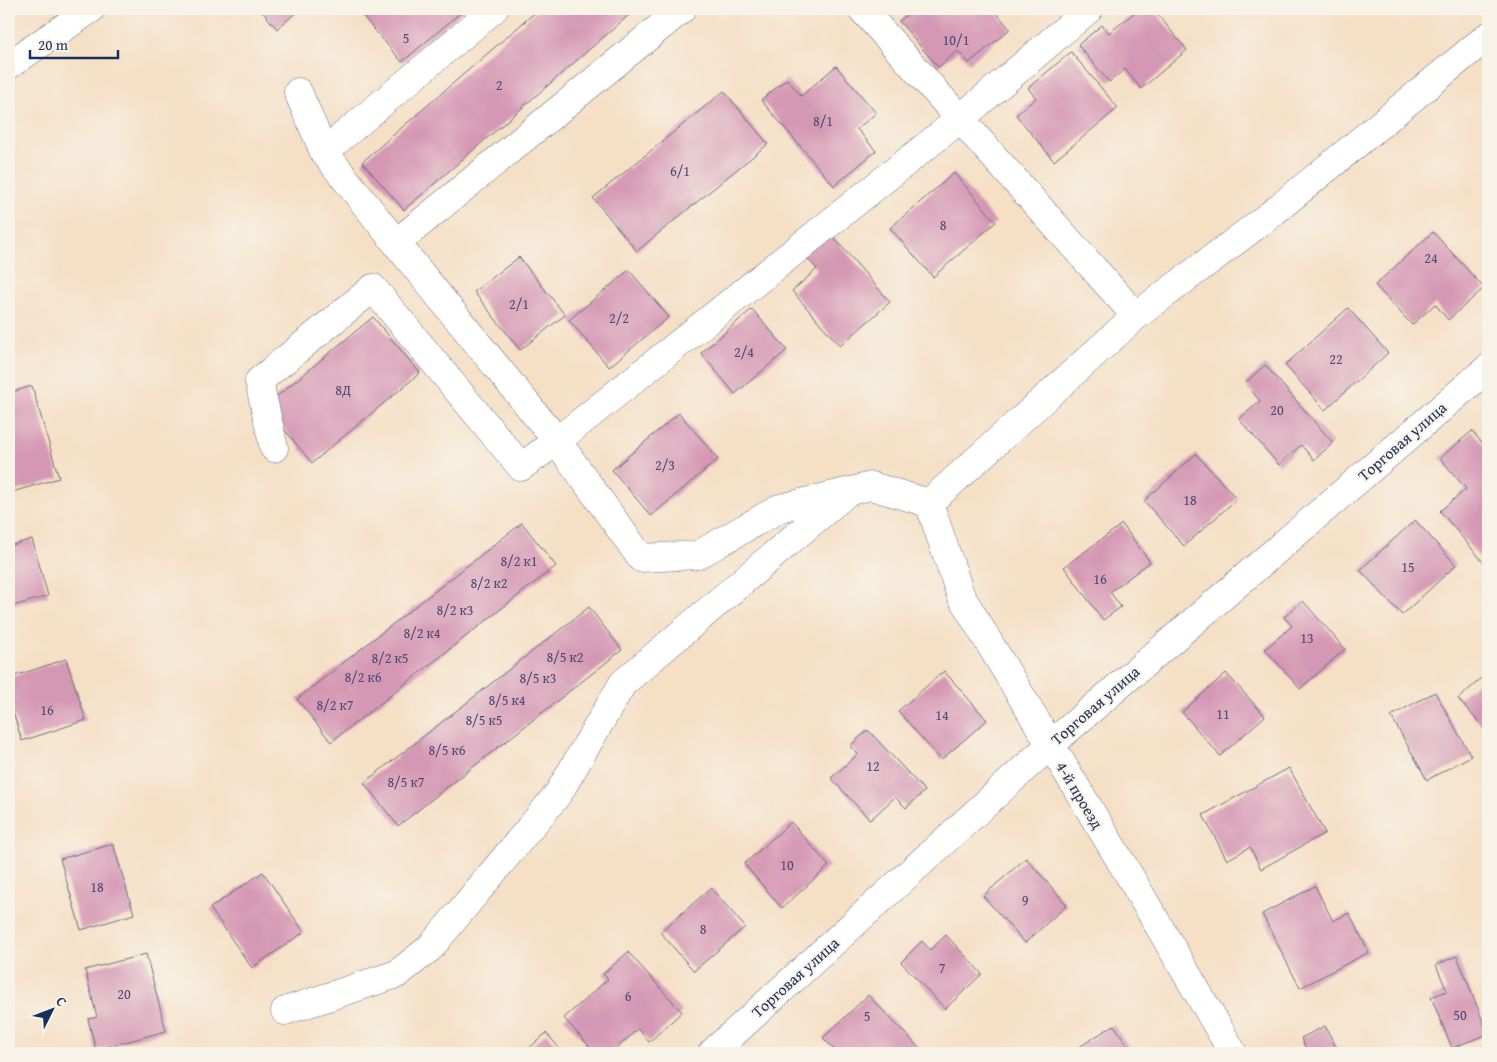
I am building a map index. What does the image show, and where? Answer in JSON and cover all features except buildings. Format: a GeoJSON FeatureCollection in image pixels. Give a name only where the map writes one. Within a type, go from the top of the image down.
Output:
{"type":"FeatureCollection","features":[{"type":"Feature","properties":{"kind":"street"},"geometry":{"type":"LineString","coordinates":[[10,59],[91,9]]}},
{"type":"Feature","properties":{"kind":"street"},"geometry":{"type":"LineString","coordinates":[[324,152],[494,9]]}},
{"type":"Feature","properties":{"kind":"street"},"geometry":{"type":"LineString","coordinates":[[396,243],[682,9]]}},
{"type":"Feature","properties":{"kind":"street"},"geometry":{"type":"LineString","coordinates":[[862,9],[1136,316]]}},
{"type":"Feature","properties":{"kind":"street"},"geometry":{"type":"LineString","coordinates":[[274,448],[260,381],[373,288],[521,467],[558,440],[960,119],[1089,9]]}},
{"type":"Feature","properties":{"kind":"street"},"geometry":{"type":"LineString","coordinates":[[298,92],[324,152],[396,243],[558,440],[641,558],[698,555],[780,508],[871,486],[929,503],[1136,316],[1270,214],[1488,36]]}},
{"type":"Feature","properties":{"kind":"street","name":"Торговая улица"},"geometry":{"type":"LineString","coordinates":[[712,1053],[1050,745],[1488,368]]}},
{"type":"Feature","properties":{"kind":"street"},"geometry":{"type":"LineString","coordinates":[[285,1011],[398,974],[430,948],[558,794],[623,684],[847,492]]}},
{"type":"Feature","properties":{"kind":"street","name":"4-й проезд"},"geometry":{"type":"LineString","coordinates":[[929,503],[961,596],[1130,876],[1233,1053]]}}]}
